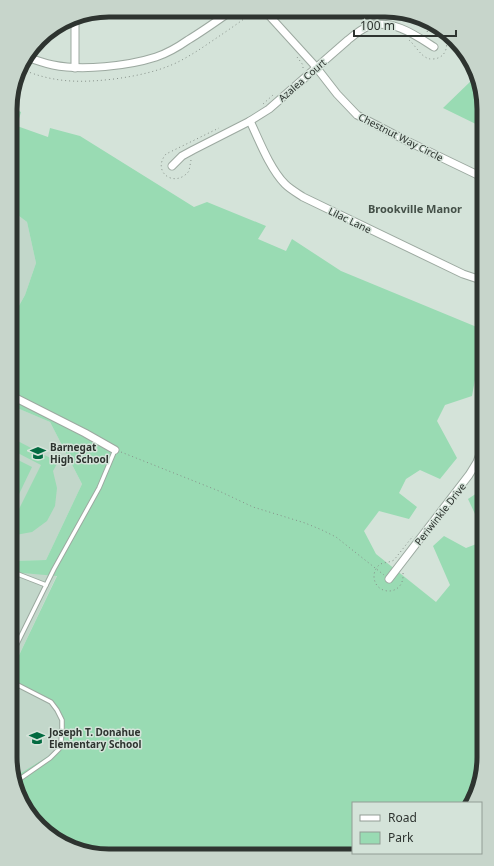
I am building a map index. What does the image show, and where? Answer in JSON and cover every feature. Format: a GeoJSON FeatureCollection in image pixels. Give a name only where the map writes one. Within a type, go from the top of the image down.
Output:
{"type":"FeatureCollection","features":[{"type":"Feature","properties":{"kind":"street"},"geometry":{"type":"LineString","coordinates":[[32,59],[54,65],[76,68],[107,66],[134,62],[156,57],[175,49],[223,17]]}},
{"type":"Feature","properties":{"kind":"street","name":"Chestnut Way Circle"},"geometry":{"type":"LineString","coordinates":[[267,17],[316,67],[337,94],[357,115],[477,175]]}},
{"type":"Feature","properties":{"kind":"street"},"geometry":{"type":"LineString","coordinates":[[75,24],[76,68]]}},
{"type":"Feature","properties":{"kind":"street","name":"Azalea Court"},"geometry":{"type":"LineString","coordinates":[[172,166],[182,156],[250,121],[269,109],[348,40],[369,26],[382,24],[395,26],[411,33],[434,47]]}},
{"type":"Feature","properties":{"kind":"street","name":"Lilac Lane"},"geometry":{"type":"LineString","coordinates":[[250,121],[278,175],[286,184],[303,197],[463,274],[477,279]]}},
{"type":"Feature","properties":{"kind":"street"},"geometry":{"type":"LineString","coordinates":[[17,398],[85,432],[115,450]]}},
{"type":"Feature","properties":{"kind":"street","name":"Periwinkle Drive"},"geometry":{"type":"LineString","coordinates":[[389,579],[469,475],[477,462]]}},
{"type":"Feature","properties":{"kind":"lane"},"geometry":{"type":"LineString","coordinates":[[17,644],[54,569],[99,488],[115,450]]}},
{"type":"Feature","properties":{"kind":"lane"},"geometry":{"type":"LineString","coordinates":[[17,574],[46,585]]}},
{"type":"Feature","properties":{"kind":"lane"},"geometry":{"type":"LineString","coordinates":[[17,685],[51,702],[62,720],[62,742],[59,749],[50,758],[20,779]]}},
{"type":"Feature","properties":{"kind":"path"},"geometry":{"type":"LineString","coordinates":[[26,71],[48,78],[77,82],[124,78],[147,73],[174,64],[247,17]]}},
{"type":"Feature","properties":{"kind":"path"},"geometry":{"type":"LineString","coordinates":[[423,32],[433,31]]}},
{"type":"Feature","properties":{"kind":"path"},"geometry":{"type":"LineString","coordinates":[[408,39],[426,58],[430,59],[439,58],[444,53],[446,49],[446,40]]}},
{"type":"Feature","properties":{"kind":"path"},"geometry":{"type":"LineString","coordinates":[[297,57],[303,65],[302,71]]}},
{"type":"Feature","properties":{"kind":"path"},"geometry":{"type":"LineString","coordinates":[[259,107],[276,93]]}},
{"type":"Feature","properties":{"kind":"path"},"geometry":{"type":"LineString","coordinates":[[192,157],[188,173],[181,178],[169,178],[165,175],[161,168],[162,160],[166,154],[223,126]]}},
{"type":"Feature","properties":{"kind":"path"},"geometry":{"type":"LineString","coordinates":[[115,450],[218,491],[253,507],[305,523],[322,530],[336,537],[389,579]]}},
{"type":"Feature","properties":{"kind":"shaded area"},"geometry":{"type":"Polygon","coordinates":[[[17,214],[27,222],[36,263],[25,295],[17,309],[17,214]]]}},
{"type":"Feature","properties":{"kind":"shaded area","name":"Barnegat High School"},"geometry":{"type":"Polygon","coordinates":[[[17,408],[50,422],[82,484],[46,560],[17,561],[17,408]]]}},
{"type":"Feature","properties":{"kind":"shaded area"},"geometry":{"type":"Polygon","coordinates":[[[17,572],[57,575],[17,659],[17,572]]]}},
{"type":"Feature","properties":{"kind":"shaded area","name":"Joseph T. Donahue Elementary School"},"geometry":{"type":"Polygon","coordinates":[[[17,684],[55,706],[65,728],[61,748],[19,774],[17,757],[17,684]]]}},
{"type":"Feature","properties":{"kind":"green space"},"geometry":{"type":"Polygon","coordinates":[[[472,80],[476,97],[477,125],[443,108],[472,80]]]}},
{"type":"Feature","properties":{"kind":"green space"},"geometry":{"type":"Polygon","coordinates":[[[17,110],[21,112],[17,126],[17,110]]]}},
{"type":"Feature","properties":{"kind":"green space"},"geometry":{"type":"Polygon","coordinates":[[[17,126],[48,137],[50,128],[80,136],[194,207],[207,202],[266,226],[258,239],[286,251],[292,239],[341,271],[477,327],[477,368],[472,396],[445,405],[437,421],[457,458],[440,479],[420,470],[406,479],[399,493],[417,507],[409,519],[379,511],[364,531],[376,554],[436,602],[450,585],[433,546],[444,536],[466,548],[477,544],[477,763],[472,787],[465,802],[352,802],[352,849],[97,848],[85,846],[68,840],[48,826],[40,818],[26,798],[19,774],[61,748],[65,729],[55,706],[17,684],[17,659],[57,576],[17,573],[17,561],[46,560],[82,484],[50,422],[17,408],[17,309],[25,295],[36,263],[27,222],[17,214],[17,126]]]}},
{"type":"Feature","properties":{"kind":"green space"},"geometry":{"type":"Polygon","coordinates":[[[17,441],[58,462],[53,471],[57,488],[55,506],[47,521],[32,532],[17,535],[17,513],[41,465],[17,453],[17,441]]]}},
{"type":"Feature","properties":{"kind":"green space"},"geometry":{"type":"Polygon","coordinates":[[[17,460],[32,467],[17,498],[17,460]]]}},
{"type":"Feature","properties":{"kind":"green space"},"geometry":{"type":"Polygon","coordinates":[[[477,493],[477,518],[468,499],[477,493]]]}},
{"type":"Feature","properties":{"kind":"place","name":"Barnegat High School"},"geometry":{"type":"Point","coordinates":[38,453]}},
{"type":"Feature","properties":{"kind":"place","name":"Joseph T. Donahue Elementary School"},"geometry":{"type":"Point","coordinates":[37,738]}},
{"type":"Feature","properties":{"kind":"district","name":"Brookville Manor"},"geometry":{"type":"Point","coordinates":[415,208]}}]}
